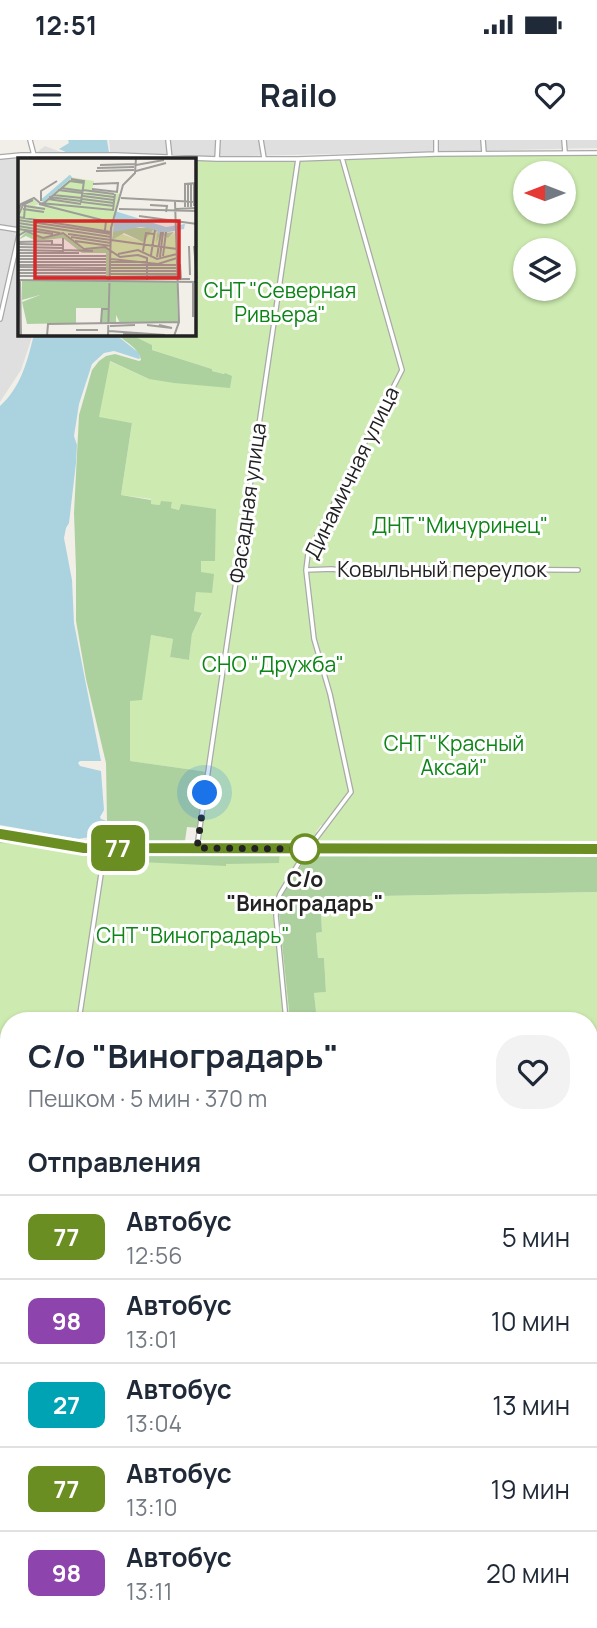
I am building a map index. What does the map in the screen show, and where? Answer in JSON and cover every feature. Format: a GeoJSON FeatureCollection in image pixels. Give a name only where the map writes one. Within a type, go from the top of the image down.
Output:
{"type":"FeatureCollection","features":[{"type":"Feature","properties":{"kind":"main road"},"geometry":{"type":"LineString","coordinates":[[0,834],[84,848],[597,849]]}},
{"type":"Feature","properties":{"kind":"street"},"geometry":{"type":"LineString","coordinates":[[30,140],[35,157]]}},
{"type":"Feature","properties":{"kind":"street"},"geometry":{"type":"LineString","coordinates":[[0,157],[116,155],[169,158],[168,140]]}},
{"type":"Feature","properties":{"kind":"street"},"geometry":{"type":"LineString","coordinates":[[216,159],[218,140]]}},
{"type":"Feature","properties":{"kind":"street"},"geometry":{"type":"LineString","coordinates":[[261,140],[264,159]]}},
{"type":"Feature","properties":{"kind":"street"},"geometry":{"type":"LineString","coordinates":[[436,140],[436,154]]}},
{"type":"Feature","properties":{"kind":"street"},"geometry":{"type":"LineString","coordinates":[[484,140],[484,153]]}},
{"type":"Feature","properties":{"kind":"street"},"geometry":{"type":"LineString","coordinates":[[564,140],[565,153]]}},
{"type":"Feature","properties":{"kind":"street"},"geometry":{"type":"LineString","coordinates":[[196,159],[597,153]]}},
{"type":"Feature","properties":{"kind":"street","name":"Динамичная улица"},"geometry":{"type":"LineString","coordinates":[[308,849],[351,792],[330,694],[314,639],[306,570],[308,554],[402,370],[342,158]]}},
{"type":"Feature","properties":{"kind":"street","name":"Фасадная улица"},"geometry":{"type":"LineString","coordinates":[[197,848],[298,159]]}},
{"type":"Feature","properties":{"kind":"street"},"geometry":{"type":"LineString","coordinates":[[0,227],[18,233]]}},
{"type":"Feature","properties":{"kind":"street"},"geometry":{"type":"LineString","coordinates":[[0,319],[1,304],[18,237]]}},
{"type":"Feature","properties":{"kind":"street","name":"Ковыльный переулок"},"geometry":{"type":"LineString","coordinates":[[306,570],[578,570]]}},
{"type":"Feature","properties":{"kind":"street"},"geometry":{"type":"LineString","coordinates":[[80,1012],[103,861],[119,848]]}},
{"type":"Feature","properties":{"kind":"street"},"geometry":{"type":"LineString","coordinates":[[285,1012],[277,902],[308,849]]}},
{"type":"Feature","properties":{"kind":"shaded area"},"geometry":{"type":"Polygon","coordinates":[[[109,140],[597,140],[597,148],[111,158],[109,140]]]}},
{"type":"Feature","properties":{"kind":"shaded area"},"geometry":{"type":"Polygon","coordinates":[[[45,146],[61,152],[60,158],[18,158],[18,336],[32,336],[21,370],[0,402],[0,159],[33,155],[45,146]]]}},
{"type":"Feature","properties":{"kind":"green space"},"geometry":{"type":"Polygon","coordinates":[[[597,153],[597,847],[312,849],[326,828],[321,825],[316,832],[319,834],[309,846],[197,846],[208,772],[129,761],[130,700],[151,635],[173,639],[170,657],[189,660],[192,634],[202,614],[194,611],[196,591],[212,592],[201,573],[201,561],[214,561],[181,505],[180,510],[171,508],[172,503],[151,504],[151,499],[121,495],[132,423],[98,418],[109,361],[149,379],[224,374],[152,350],[152,345],[134,336],[196,336],[196,160],[597,153]]]}},
{"type":"Feature","properties":{"kind":"green space"},"geometry":{"type":"Polygon","coordinates":[[[119,336],[134,336],[152,345],[152,350],[232,376],[230,388],[174,383],[149,379],[110,361],[99,417],[132,423],[121,495],[151,500],[151,504],[172,502],[171,508],[179,510],[181,504],[216,509],[215,561],[201,561],[201,572],[214,574],[212,593],[196,592],[194,611],[202,613],[192,634],[189,660],[170,657],[173,639],[151,635],[142,700],[130,701],[130,761],[208,772],[200,828],[187,827],[185,841],[138,842],[136,832],[125,832],[126,841],[111,840],[107,821],[106,763],[86,679],[76,621],[74,513],[79,415],[92,370],[99,361],[115,354],[139,361],[140,356],[119,336]]]}},
{"type":"Feature","properties":{"kind":"green space","name":"СНТ \"Виноградарь\""},"geometry":{"type":"Polygon","coordinates":[[[0,835],[71,848],[312,850],[284,890],[278,905],[289,1012],[0,1012],[0,835]]]}},
{"type":"Feature","properties":{"kind":"green space"},"geometry":{"type":"Polygon","coordinates":[[[0,836],[96,853],[82,855],[0,843],[0,836]]]}},
{"type":"Feature","properties":{"kind":"green space"},"geometry":{"type":"Polygon","coordinates":[[[140,849],[280,850],[279,863],[226,866],[139,862],[140,849]]]}},
{"type":"Feature","properties":{"kind":"green space"},"geometry":{"type":"Polygon","coordinates":[[[312,850],[597,850],[597,892],[329,897],[321,912],[322,932],[316,933],[318,958],[324,958],[326,992],[314,993],[316,1012],[289,1012],[278,905],[284,890],[312,850]]]}},
{"type":"Feature","properties":{"kind":"green space"},"geometry":{"type":"Polygon","coordinates":[[[597,892],[597,1012],[316,1012],[314,993],[326,992],[324,958],[318,959],[316,933],[322,932],[321,912],[328,897],[597,892]]]}},
{"type":"Feature","properties":{"kind":"water"},"geometry":{"type":"Polygon","coordinates":[[[68,140],[107,140],[110,158],[68,158],[68,153],[59,149],[69,143],[68,140]]]}},
{"type":"Feature","properties":{"kind":"water"},"geometry":{"type":"Polygon","coordinates":[[[118,336],[139,353],[140,358],[114,351],[104,353],[92,364],[79,404],[74,436],[77,445],[76,463],[69,523],[64,538],[72,580],[74,623],[101,761],[78,763],[80,766],[101,771],[104,810],[100,817],[110,821],[111,835],[106,827],[101,827],[90,837],[78,839],[0,825],[0,406],[18,383],[33,338],[118,336]]]}},
{"type":"Feature","properties":{"kind":"bus line","name":"77"},"geometry":{"type":"LineString","coordinates":[[0,834],[84,848],[597,849]]}},
{"type":"Feature","properties":{"kind":"place","name":"С/о \"Виноградарь\""},"geometry":{"type":"Point","coordinates":[305,849]}},
{"type":"Feature","properties":{"kind":"route"},"geometry":{"type":"LineString","coordinates":[[205,793],[197,848],[308,849],[305,849]]}},
{"type":"Feature","properties":{"kind":"park label","name":"СНТ \"Северная Ривьера\""},"geometry":{"type":"Point","coordinates":[280,303]}},
{"type":"Feature","properties":{"kind":"park label","name":"ДНТ \"Мичуринец\""},"geometry":{"type":"Point","coordinates":[460,526]}},
{"type":"Feature","properties":{"kind":"park label","name":"СНО \"Дружба\""},"geometry":{"type":"Point","coordinates":[273,665]}},
{"type":"Feature","properties":{"kind":"park label","name":"СНТ \"Красный Аксай\""},"geometry":{"type":"Point","coordinates":[454,756]}}]}
